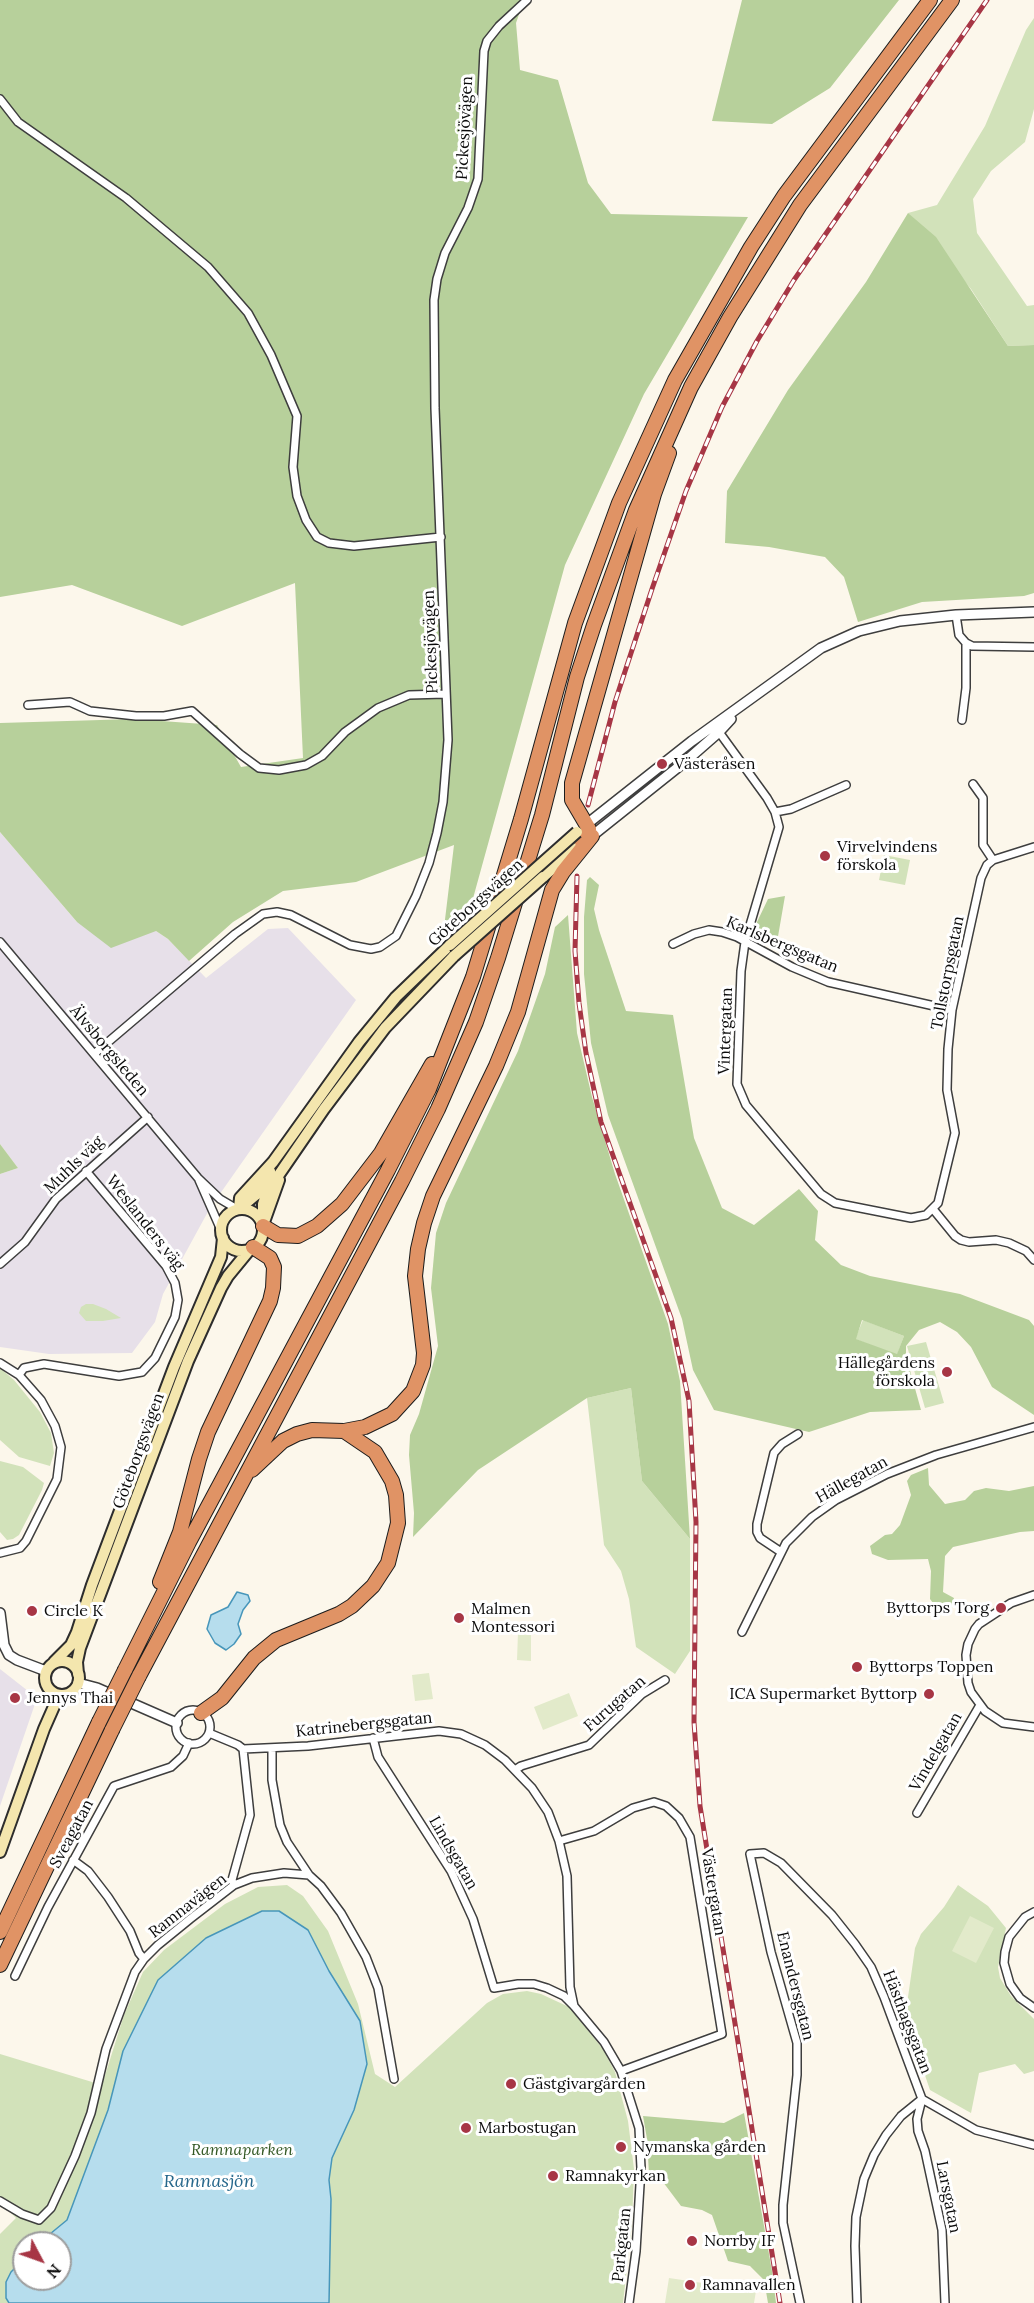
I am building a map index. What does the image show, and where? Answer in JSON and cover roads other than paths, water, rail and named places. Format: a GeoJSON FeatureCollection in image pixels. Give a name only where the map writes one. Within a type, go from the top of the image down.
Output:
{"type":"FeatureCollection","features":[{"type":"Feature","properties":{"kind":"highway"},"geometry":{"type":"LineString","coordinates":[[0,1932],[99,1722],[189,1542],[429,1089],[473,977],[521,819],[575,622],[599,554],[641,450],[675,380],[751,247],[841,116],[930,0]]}},
{"type":"Feature","properties":{"kind":"highway"},"geometry":{"type":"LineString","coordinates":[[0,1965],[139,1676],[402,1181],[438,1109],[476,1022],[542,815],[577,677],[617,559],[658,456],[707,358],[800,205],[951,0]]}},
{"type":"Feature","properties":{"kind":"highway"},"geometry":{"type":"LineString","coordinates":[[576,848],[588,833],[572,800],[572,783],[654,494],[707,358]]}},
{"type":"Feature","properties":{"kind":"highway"},"geometry":{"type":"LineString","coordinates":[[242,1480],[273,1449],[297,1434],[312,1430],[344,1431],[365,1427],[392,1414],[408,1398],[419,1378],[424,1353],[416,1276],[418,1250],[424,1223],[433,1196],[496,1066],[518,1012],[552,890],[586,831]]}},
{"type":"Feature","properties":{"kind":"highway"},"geometry":{"type":"LineString","coordinates":[[263,1225],[278,1235],[298,1236],[317,1226],[342,1204],[381,1153],[458,1018]]}},
{"type":"Feature","properties":{"kind":"highway"},"geometry":{"type":"LineString","coordinates":[[127,1665],[180,1532],[208,1432],[270,1301],[274,1267],[270,1258],[252,1248]]}},
{"type":"Feature","properties":{"kind":"highway"},"geometry":{"type":"LineString","coordinates":[[201,1713],[222,1698],[254,1658],[276,1640],[333,1617],[352,1606],[373,1586],[388,1563],[398,1523],[396,1495],[392,1481],[375,1452],[344,1431]]}},
{"type":"Feature","properties":{"kind":"main road","name":"Göteborgsvägen"},"geometry":{"type":"LineString","coordinates":[[452,951],[586,831]]}},
{"type":"Feature","properties":{"kind":"main road","name":"Göteborgsvägen"},"geometry":{"type":"LineString","coordinates":[[46,1671],[71,1645],[77,1632],[92,1585],[174,1367],[221,1257],[225,1218],[251,1201],[263,1186],[372,1026],[416,977],[452,951],[576,848]]}},
{"type":"Feature","properties":{"kind":"main road","name":"Göteborgsvägen"},"geometry":{"type":"LineString","coordinates":[[78,1678],[77,1662],[80,1648],[188,1361],[228,1276],[262,1237],[278,1166]]}},
{"type":"Feature","properties":{"kind":"main road"},"geometry":{"type":"LineString","coordinates":[[238,1209],[252,1211],[263,1225]]}},
{"type":"Feature","properties":{"kind":"main road"},"geometry":{"type":"LineString","coordinates":[[222,1234],[234,1249],[242,1251],[252,1248]]}},
{"type":"Feature","properties":{"kind":"main road"},"geometry":{"type":"LineString","coordinates":[[46,1671],[46,1685],[50,1691],[59,1695],[71,1693],[78,1678],[75,1667],[68,1662],[54,1662]]}},
{"type":"Feature","properties":{"kind":"main road"},"geometry":{"type":"LineString","coordinates":[[1,1844],[59,1695]]}},
{"type":"Feature","properties":{"kind":"street","name":"Pickesjövägen"},"geometry":{"type":"LineString","coordinates":[[94,1054],[235,934],[263,914],[277,912],[291,915],[350,945],[371,949],[396,936],[420,885],[429,863],[443,802],[448,740],[435,408],[434,300],[437,279],[445,253],[476,187],[480,168],[482,68],[488,41],[507,16],[526,0]]}},
{"type":"Feature","properties":{"kind":"street"},"geometry":{"type":"LineString","coordinates":[[0,99],[18,122],[126,198],[208,267],[248,313],[272,355],[297,416],[293,468],[297,496],[306,520],[317,537],[329,543],[354,546],[441,537]]}},
{"type":"Feature","properties":{"kind":"street","name":"Göteborgsvägen"},"geometry":{"type":"LineString","coordinates":[[586,831],[692,741],[741,708],[821,648],[859,631],[900,621],[956,615],[1034,612]]}},
{"type":"Feature","properties":{"kind":"street"},"geometry":{"type":"LineString","coordinates":[[956,615],[959,635],[972,646],[1034,647]]}},
{"type":"Feature","properties":{"kind":"street"},"geometry":{"type":"LineString","coordinates":[[962,720],[966,688],[966,643]]}},
{"type":"Feature","properties":{"kind":"street"},"geometry":{"type":"LineString","coordinates":[[28,705],[70,702],[90,711],[135,716],[164,716],[192,711],[240,754],[260,768],[279,770],[306,765],[322,756],[345,732],[378,708],[409,695],[445,694]]}},
{"type":"Feature","properties":{"kind":"street","name":"Göteborgsvägen"},"geometry":{"type":"LineString","coordinates":[[586,831],[719,732],[741,708]]}},
{"type":"Feature","properties":{"kind":"street"},"geometry":{"type":"LineString","coordinates":[[719,732],[744,763],[775,812],[791,809],[846,785]]}},
{"type":"Feature","properties":{"kind":"street"},"geometry":{"type":"LineString","coordinates":[[973,784],[983,798],[983,845],[993,860],[1034,847]]}},
{"type":"Feature","properties":{"kind":"street","name":"Vintergatan"},"geometry":{"type":"LineString","coordinates":[[775,812],[779,826],[778,835],[745,942],[737,1084],[746,1104],[826,1199],[835,1203],[911,1218],[926,1215],[933,1209]]}},
{"type":"Feature","properties":{"kind":"street","name":"Tollstorpsgatan"},"geometry":{"type":"LineString","coordinates":[[933,1209],[942,1191],[954,1133],[947,1090],[952,1010],[981,878],[987,865],[993,860]]}},
{"type":"Feature","properties":{"kind":"street","name":"Karlsbergsgatan"},"geometry":{"type":"LineString","coordinates":[[673,944],[709,930],[722,932],[828,982],[952,1010]]}},
{"type":"Feature","properties":{"kind":"street","name":"Älvsborgsleden"},"geometry":{"type":"LineString","coordinates":[[0,942],[198,1178],[220,1199],[238,1209]]}},
{"type":"Feature","properties":{"kind":"street","name":"Muhls väg"},"geometry":{"type":"LineString","coordinates":[[0,1264],[25,1242],[56,1199],[148,1117]]}},
{"type":"Feature","properties":{"kind":"street","name":"Weslanders väg"},"geometry":{"type":"LineString","coordinates":[[19,1375],[24,1368],[44,1364],[119,1376],[142,1372],[155,1358],[175,1317],[178,1300],[176,1283],[166,1266],[86,1170]]}},
{"type":"Feature","properties":{"kind":"street","name":"Älvsborgsleden"},"geometry":{"type":"LineString","coordinates":[[198,1178],[222,1234]]}},
{"type":"Feature","properties":{"kind":"street"},"geometry":{"type":"LineString","coordinates":[[933,1209],[961,1240],[969,1242],[996,1240],[1009,1243],[1026,1251],[1034,1260]]}},
{"type":"Feature","properties":{"kind":"street"},"geometry":{"type":"LineString","coordinates":[[0,1363],[19,1375],[42,1400],[55,1426],[61,1447],[57,1479],[26,1541],[20,1548],[0,1553]]}},
{"type":"Feature","properties":{"kind":"street","name":"Hällegatan"},"geometry":{"type":"LineString","coordinates":[[742,1632],[781,1552],[793,1535],[836,1500],[887,1474],[936,1455],[1034,1427]]}},
{"type":"Feature","properties":{"kind":"street"},"geometry":{"type":"LineString","coordinates":[[781,1552],[760,1538],[757,1524],[774,1453],[782,1444],[798,1434]]}},
{"type":"Feature","properties":{"kind":"street","name":"Vindelgatan"},"geometry":{"type":"LineString","coordinates":[[1034,1595],[1011,1603],[975,1629],[968,1644],[966,1666],[971,1692],[980,1705],[994,1718],[1004,1723],[1034,1727]]}},
{"type":"Feature","properties":{"kind":"street"},"geometry":{"type":"LineString","coordinates":[[0,1613],[4,1645],[9,1654],[17,1660],[46,1671]]}},
{"type":"Feature","properties":{"kind":"street"},"geometry":{"type":"LineString","coordinates":[[78,1678],[177,1723]]}},
{"type":"Feature","properties":{"kind":"street","name":"Furugatan"},"geometry":{"type":"LineString","coordinates":[[515,1770],[521,1766],[589,1745],[642,1694],[664,1680]]}},
{"type":"Feature","properties":{"kind":"street","name":"Vindelgatan"},"geometry":{"type":"LineString","coordinates":[[917,1813],[980,1705]]}},
{"type":"Feature","properties":{"kind":"street"},"geometry":{"type":"LineString","coordinates":[[186,1712],[201,1713],[209,1721],[209,1733],[201,1742],[189,1743],[179,1736],[177,1723],[186,1712]]}},
{"type":"Feature","properties":{"kind":"street","name":"Katrinebergsgatan"},"geometry":{"type":"LineString","coordinates":[[209,1733],[238,1744],[243,1749],[439,1731],[451,1731],[485,1744],[515,1770],[543,1803],[559,1842],[567,1876],[570,1987],[574,2006]]}},
{"type":"Feature","properties":{"kind":"street","name":"Lindsgatan"},"geometry":{"type":"LineString","coordinates":[[373,1738],[378,1757],[451,1871],[473,1919],[494,1988]]}},
{"type":"Feature","properties":{"kind":"street","name":"Sveagatan"},"geometry":{"type":"LineString","coordinates":[[15,1976],[114,1786],[171,1767],[180,1760],[189,1743]]}},
{"type":"Feature","properties":{"kind":"street"},"geometry":{"type":"LineString","coordinates":[[272,1748],[272,1780],[280,1825],[286,1842],[309,1875],[321,1886],[341,1912],[366,1957],[378,1988],[394,2079]]}},
{"type":"Feature","properties":{"kind":"street"},"geometry":{"type":"LineString","coordinates":[[234,1885],[232,1880],[250,1815],[243,1749]]}},
{"type":"Feature","properties":{"kind":"street","name":"Västergatan"},"geometry":{"type":"LineString","coordinates":[[559,1842],[594,1832],[643,1804],[654,1802],[666,1806],[679,1818],[690,1837],[695,1856],[722,2034],[621,2071]]}},
{"type":"Feature","properties":{"kind":"street","name":"Hästhagsgatan"},"geometry":{"type":"LineString","coordinates":[[750,1854],[764,1853],[781,1863],[832,1915],[855,1944],[871,1967],[884,1997],[922,2099],[976,2130],[1034,2145]]}},
{"type":"Feature","properties":{"kind":"street","name":"Enandersgatan"},"geometry":{"type":"LineString","coordinates":[[750,1854],[771,1952],[797,2043],[797,2075],[783,2223],[800,2303]]}},
{"type":"Feature","properties":{"kind":"street"},"geometry":{"type":"LineString","coordinates":[[74,1860],[88,1871],[108,1897],[130,1931],[144,1959]]}},
{"type":"Feature","properties":{"kind":"street","name":"Ramnavägen"},"geometry":{"type":"LineString","coordinates":[[0,2201],[22,2214],[39,2220],[51,2208],[75,2156],[91,2113],[106,2049],[135,1972],[144,1959],[234,1885],[262,1876],[284,1873],[309,1875]]}},
{"type":"Feature","properties":{"kind":"street"},"geometry":{"type":"LineString","coordinates":[[1034,1912],[1025,1917],[1009,1937],[1004,1963],[1010,1984],[1020,1998],[1034,2008]]}},
{"type":"Feature","properties":{"kind":"street","name":"Parkgatan"},"geometry":{"type":"LineString","coordinates":[[494,1988],[518,1983],[534,1984],[564,1996],[604,2042],[621,2071],[639,2128],[641,2168],[636,2251],[629,2303]]}},
{"type":"Feature","properties":{"kind":"street"},"geometry":{"type":"LineString","coordinates":[[857,2303],[856,2217],[864,2179],[886,2135],[901,2116],[922,2099]]}},
{"type":"Feature","properties":{"kind":"street","name":"Larsgatan"},"geometry":{"type":"LineString","coordinates":[[922,2099],[917,2119],[942,2230],[945,2303]]}},
{"type":"Feature","properties":{"kind":"water"},"geometry":{"type":"Polygon","coordinates":[[[237,1592],[248,1595],[250,1601],[243,1610],[238,1624],[241,1634],[226,1650],[215,1643],[207,1629],[211,1615],[228,1607],[237,1592]]]}},
{"type":"Feature","properties":{"kind":"water","name":"Ramnasjön"},"geometry":{"type":"Polygon","coordinates":[[[262,1911],[279,1911],[308,1930],[329,1971],[360,2021],[367,2064],[354,2110],[332,2158],[329,2180],[331,2199],[329,2303],[9,2303],[6,2298],[6,2282],[12,2271],[12,2291],[72,2291],[72,2231],[54,2231],[67,2220],[108,2110],[123,2051],[158,1980],[206,1938],[262,1911]]]}},
{"type":"Feature","properties":{"kind":"railway"},"geometry":{"type":"LineString","coordinates":[[588,805],[615,702],[652,589],[686,491],[722,407],[757,341],[794,280],[987,0]]}},
{"type":"Feature","properties":{"kind":"railway"},"geometry":{"type":"LineString","coordinates":[[577,876],[575,951],[586,1053],[601,1122],[671,1318],[689,1401],[696,1522],[694,1722],[700,1806],[780,2303]]}},
{"type":"Feature","properties":{"kind":"place","name":"Västeråsen"},"geometry":{"type":"Point","coordinates":[662,764]}},
{"type":"Feature","properties":{"kind":"place","name":"Virvelvindens förskola"},"geometry":{"type":"Point","coordinates":[825,856]}},
{"type":"Feature","properties":{"kind":"place","name":"Hällegårdens förskola"},"geometry":{"type":"Point","coordinates":[947,1372]}},
{"type":"Feature","properties":{"kind":"place","name":"Byttorps Torg"},"geometry":{"type":"Point","coordinates":[1001,1608]}},
{"type":"Feature","properties":{"kind":"place","name":"Circle K"},"geometry":{"type":"Point","coordinates":[32,1611]}},
{"type":"Feature","properties":{"kind":"place","name":"Malmen Montessori"},"geometry":{"type":"Point","coordinates":[459,1618]}},
{"type":"Feature","properties":{"kind":"place","name":"Byttorps Toppen"},"geometry":{"type":"Point","coordinates":[857,1667]}},
{"type":"Feature","properties":{"kind":"place","name":"ICA Supermarket Byttorp"},"geometry":{"type":"Point","coordinates":[929,1694]}},
{"type":"Feature","properties":{"kind":"place","name":"Jennys Thai"},"geometry":{"type":"Point","coordinates":[15,1698]}},
{"type":"Feature","properties":{"kind":"place","name":"Gästgivargården"},"geometry":{"type":"Point","coordinates":[511,2084]}},
{"type":"Feature","properties":{"kind":"place","name":"Marbostugan"},"geometry":{"type":"Point","coordinates":[466,2128]}},
{"type":"Feature","properties":{"kind":"place","name":"Nymanska gården"},"geometry":{"type":"Point","coordinates":[621,2147]}},
{"type":"Feature","properties":{"kind":"place","name":"Ramnakyrkan"},"geometry":{"type":"Point","coordinates":[553,2176]}},
{"type":"Feature","properties":{"kind":"place","name":"Norrby IF"},"geometry":{"type":"Point","coordinates":[692,2241]}},
{"type":"Feature","properties":{"kind":"place","name":"Ramnavallen"},"geometry":{"type":"Point","coordinates":[690,2285]}},
{"type":"Feature","properties":{"kind":"park label","name":"Ramnaparken"},"geometry":{"type":"Point","coordinates":[242,2150]}}]}
